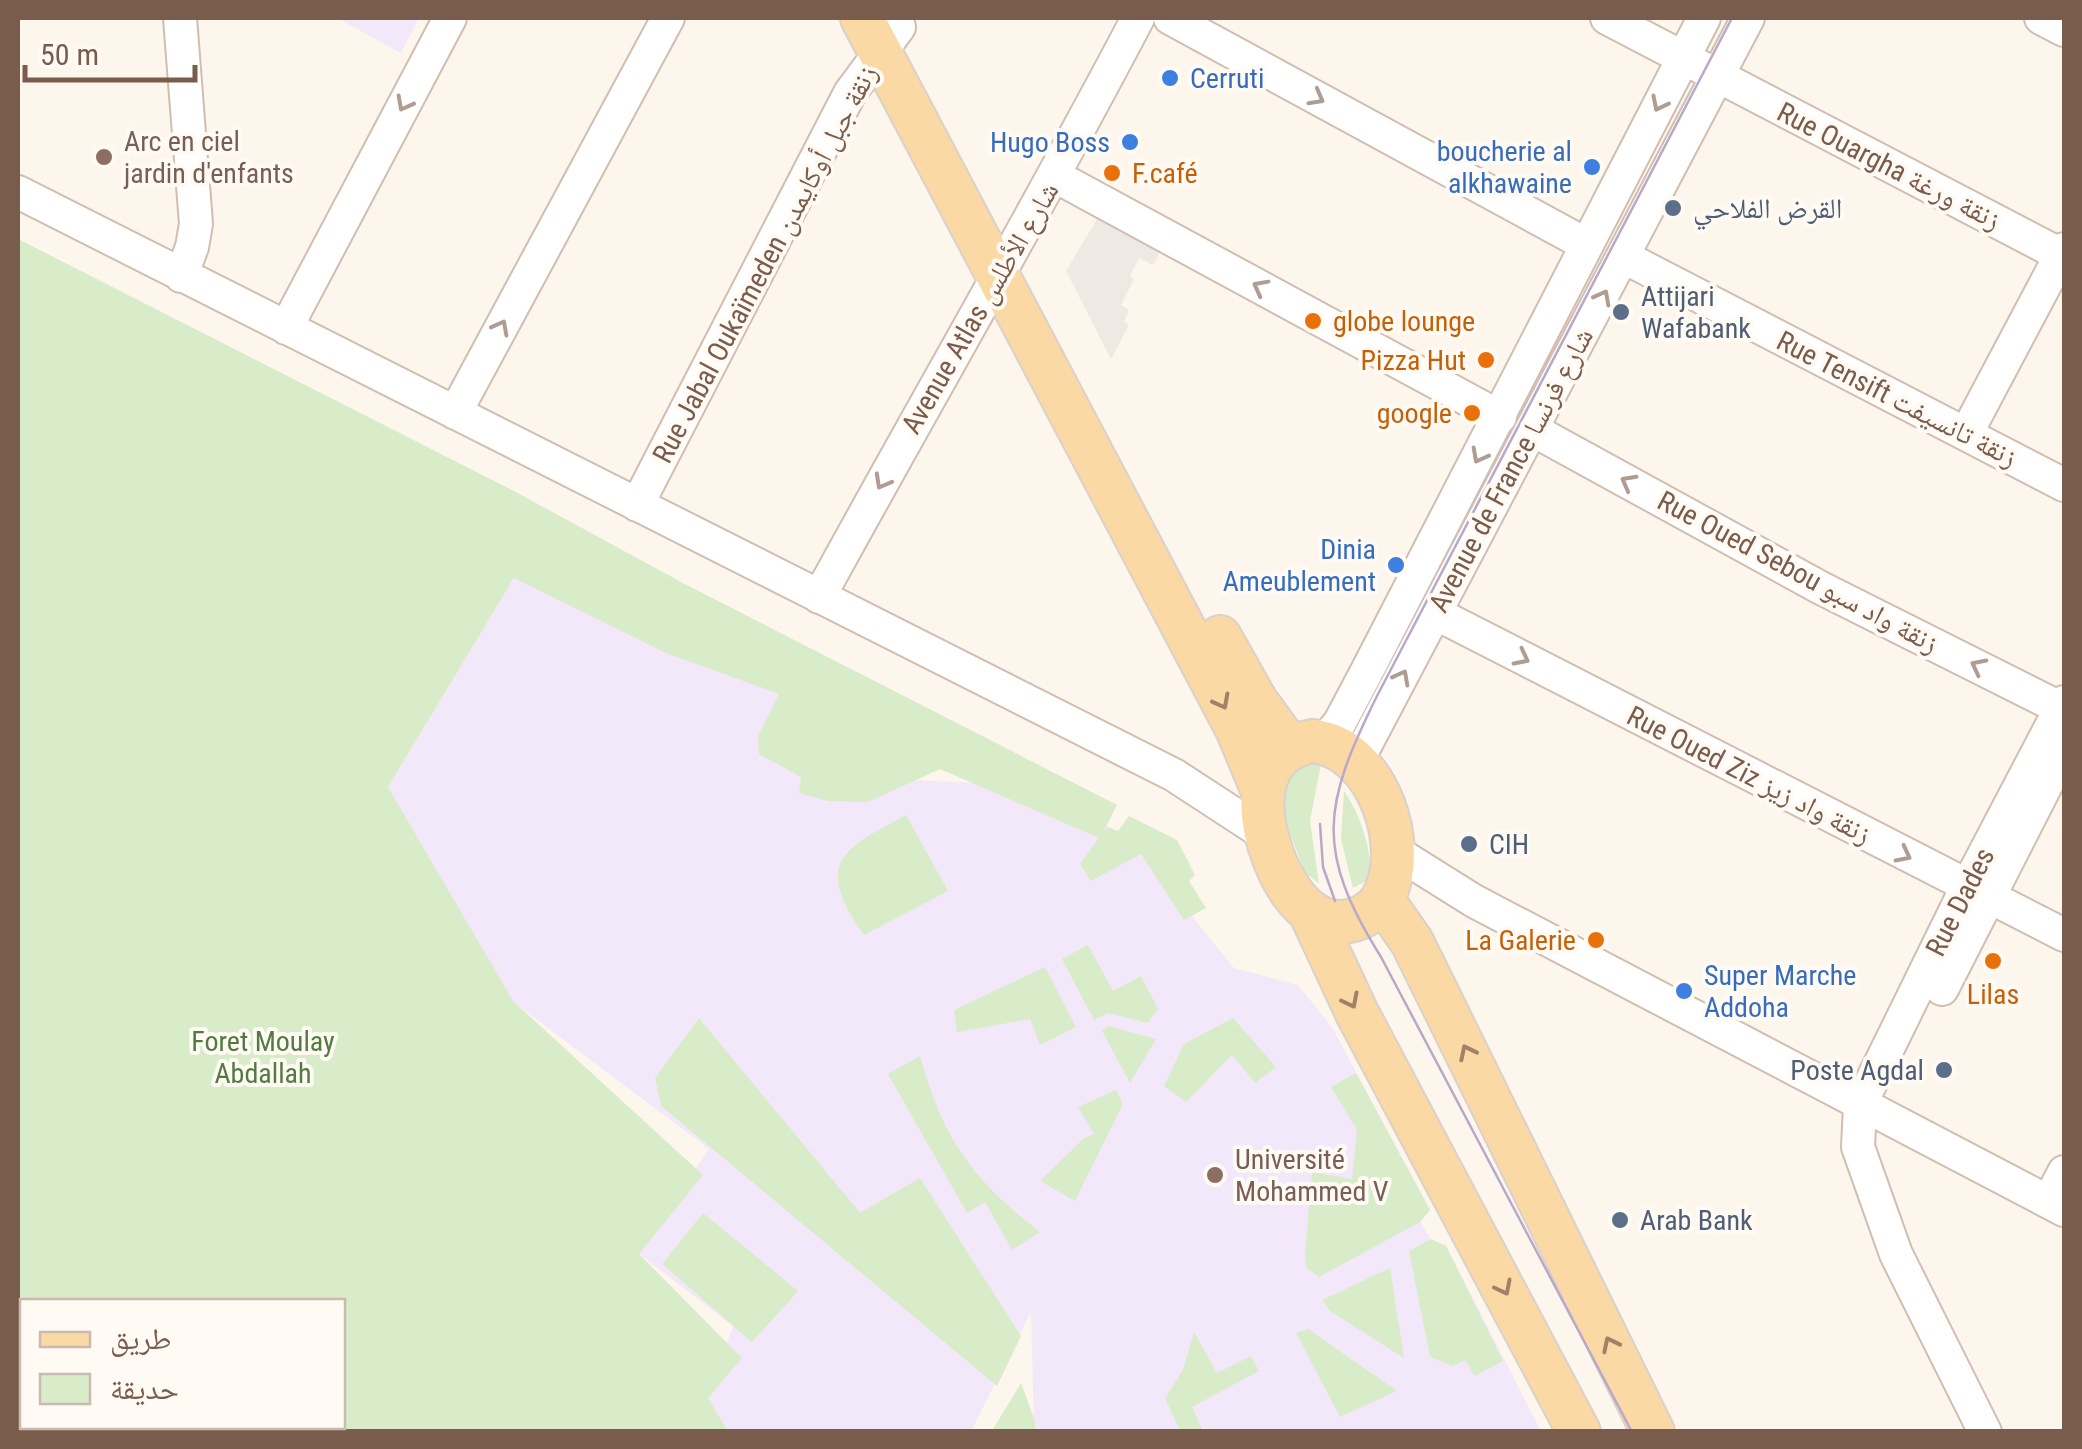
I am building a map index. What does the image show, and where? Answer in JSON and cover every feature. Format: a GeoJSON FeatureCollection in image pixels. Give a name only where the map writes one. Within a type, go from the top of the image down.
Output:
{"type":"FeatureCollection","features":[{"type":"Feature","properties":{"kind":"main road"},"geometry":{"type":"LineString","coordinates":[[884,28],[1006,262],[1236,729],[1288,885],[1310,912],[1357,1012],[1578,1432]]}},
{"type":"Feature","properties":{"kind":"main road"},"geometry":{"type":"LineString","coordinates":[[1006,262],[1256,702],[1378,794],[1386,813],[1387,876],[1412,942],[1652,1432]]}},
{"type":"Feature","properties":{"kind":"main road"},"geometry":{"type":"LineString","coordinates":[[1263,808],[1274,761],[1323,751]]}},
{"type":"Feature","properties":{"kind":"main road"},"geometry":{"type":"LineString","coordinates":[[1310,912],[1332,922],[1351,921],[1367,914],[1387,876]]}},
{"type":"Feature","properties":{"kind":"street"},"geometry":{"type":"LineString","coordinates":[[180,18],[196,224],[181,276]]}},
{"type":"Feature","properties":{"kind":"street"},"geometry":{"type":"LineString","coordinates":[[286,328],[450,18]]}},
{"type":"Feature","properties":{"kind":"street"},"geometry":{"type":"LineString","coordinates":[[455,413],[668,18]]}},
{"type":"Feature","properties":{"kind":"street","name":"Avenue Atlas شارع الأطلس"},"geometry":{"type":"LineString","coordinates":[[819,597],[1056,176],[1138,18]]}},
{"type":"Feature","properties":{"kind":"street"},"geometry":{"type":"LineString","coordinates":[[1170,18],[1587,246]]}},
{"type":"Feature","properties":{"kind":"street"},"geometry":{"type":"LineString","coordinates":[[1608,18],[1684,56]]}},
{"type":"Feature","properties":{"kind":"street","name":"Avenue de France شارع فرنسا"},"geometry":{"type":"LineString","coordinates":[[1323,751],[1704,18]]}},
{"type":"Feature","properties":{"kind":"street","name":"Avenue de France شارع فرنسا"},"geometry":{"type":"LineString","coordinates":[[1323,751],[1435,613],[1748,18]]}},
{"type":"Feature","properties":{"kind":"street"},"geometry":{"type":"LineString","coordinates":[[2042,18],[2064,30]]}},
{"type":"Feature","properties":{"kind":"street","name":"Rue Jabal Oukaïmeden زنقة جبل أوكايمدن"},"geometry":{"type":"LineString","coordinates":[[637,505],[884,28]]}},
{"type":"Feature","properties":{"kind":"street","name":"Rue Ouargha زنقة ورغة"},"geometry":{"type":"LineString","coordinates":[[1684,56],[1718,78],[2063,252]]}},
{"type":"Feature","properties":{"kind":"street"},"geometry":{"type":"LineString","coordinates":[[1056,176],[1500,416]]}},
{"type":"Feature","properties":{"kind":"street"},"geometry":{"type":"LineString","coordinates":[[18,192],[1174,775],[1263,808]]}},
{"type":"Feature","properties":{"kind":"street"},"geometry":{"type":"LineString","coordinates":[[1966,434],[2063,252]]}},
{"type":"Feature","properties":{"kind":"street","name":"Rue Tensift زنقة تانسيفت"},"geometry":{"type":"LineString","coordinates":[[1624,257],[2064,486]]}},
{"type":"Feature","properties":{"kind":"street","name":"Rue Oued Sebou زنقة واد سبو"},"geometry":{"type":"LineString","coordinates":[[1533,430],[1821,588],[2063,707]]}},
{"type":"Feature","properties":{"kind":"street","name":"Rue Oued Ziz زنقة واد زيز"},"geometry":{"type":"LineString","coordinates":[[1435,613],[2064,935]]}},
{"type":"Feature","properties":{"kind":"street","name":"Rue Dades"},"geometry":{"type":"LineString","coordinates":[[1869,1110],[2063,707]]}},
{"type":"Feature","properties":{"kind":"street","name":"Rue Dades"},"geometry":{"type":"LineString","coordinates":[[1977,892],[2064,750]]}},
{"type":"Feature","properties":{"kind":"street"},"geometry":{"type":"LineString","coordinates":[[1387,876],[1426,890],[1464,895],[2057,1206],[2064,1172]]}},
{"type":"Feature","properties":{"kind":"street"},"geometry":{"type":"LineString","coordinates":[[1869,1110],[1858,1148],[1896,1254],[1985,1432]]}},
{"type":"Feature","properties":{"kind":"shaded area"},"geometry":{"type":"Polygon","coordinates":[[[337,18],[419,18],[401,53],[337,18]]]}},
{"type":"Feature","properties":{"kind":"shaded area"},"geometry":{"type":"Polygon","coordinates":[[[1099,216],[1160,252],[1153,265],[1139,258],[1130,276],[1134,279],[1121,305],[1129,310],[1124,322],[1129,325],[1111,359],[1066,271],[1099,216]]]}},
{"type":"Feature","properties":{"kind":"shaded area"},"geometry":{"type":"Polygon","coordinates":[[[515,577],[817,711],[867,802],[913,780],[973,783],[1108,827],[1141,854],[1234,968],[1298,985],[1333,1029],[1430,1210],[1420,1222],[1431,1239],[1446,1246],[1541,1431],[1034,1431],[1031,1312],[971,1431],[728,1431],[708,1398],[733,1326],[639,1254],[709,1149],[512,1001],[388,787],[515,577]]]}},
{"type":"Feature","properties":{"kind":"green space","name":"Foret Moulay Abdallah"},"geometry":{"type":"Polygon","coordinates":[[[18,239],[512,490],[683,583],[1117,805],[1104,831],[1108,827],[1118,831],[1129,816],[1177,840],[1195,875],[1189,881],[1206,908],[1184,920],[1141,854],[1091,881],[1080,864],[1099,838],[940,769],[868,802],[828,801],[799,793],[801,777],[759,754],[758,736],[779,694],[666,653],[514,578],[388,787],[513,1001],[703,1175],[639,1254],[742,1358],[708,1398],[728,1431],[18,1431],[18,239]]]}},
{"type":"Feature","properties":{"kind":"green space"},"geometry":{"type":"Polygon","coordinates":[[[1322,759],[1310,821],[1319,884],[1305,872],[1279,807],[1290,769],[1322,759]]]}},
{"type":"Feature","properties":{"kind":"green space"},"geometry":{"type":"Polygon","coordinates":[[[1344,791],[1360,822],[1369,858],[1368,880],[1353,888],[1341,839],[1344,791]]]}},
{"type":"Feature","properties":{"kind":"green space"},"geometry":{"type":"Polygon","coordinates":[[[906,815],[948,891],[864,935],[840,890],[838,874],[842,860],[866,838],[906,815]]]}},
{"type":"Feature","properties":{"kind":"green space"},"geometry":{"type":"Polygon","coordinates":[[[1088,945],[1113,991],[1141,976],[1158,1009],[1147,1023],[1108,1013],[1094,1020],[1062,959],[1088,945]]]}},
{"type":"Feature","properties":{"kind":"green space"},"geometry":{"type":"Polygon","coordinates":[[[1045,967],[1076,1027],[1040,1045],[1030,1019],[957,1032],[954,1010],[1045,967]]]}},
{"type":"Feature","properties":{"kind":"green space"},"geometry":{"type":"Polygon","coordinates":[[[699,1018],[860,1213],[920,1178],[1021,1336],[997,1386],[661,1106],[655,1078],[699,1018]]]}},
{"type":"Feature","properties":{"kind":"green space"},"geometry":{"type":"Polygon","coordinates":[[[1233,1018],[1276,1067],[1255,1083],[1232,1055],[1186,1102],[1164,1086],[1184,1044],[1233,1018]]]}},
{"type":"Feature","properties":{"kind":"green space"},"geometry":{"type":"Polygon","coordinates":[[[1108,1026],[1156,1039],[1130,1083],[1102,1031],[1108,1026]]]}},
{"type":"Feature","properties":{"kind":"green space"},"geometry":{"type":"Polygon","coordinates":[[[920,1056],[939,1112],[963,1156],[996,1194],[1040,1232],[1012,1250],[985,1202],[967,1213],[888,1074],[920,1056]]]}},
{"type":"Feature","properties":{"kind":"green space"},"geometry":{"type":"Polygon","coordinates":[[[1356,1073],[1430,1210],[1420,1222],[1319,1277],[1306,1267],[1305,1254],[1312,1172],[1352,1179],[1357,1130],[1331,1087],[1356,1073]]]}},
{"type":"Feature","properties":{"kind":"green space"},"geometry":{"type":"Polygon","coordinates":[[[1116,1090],[1123,1104],[1075,1201],[1040,1181],[1084,1138],[1094,1134],[1078,1107],[1116,1090]]]}},
{"type":"Feature","properties":{"kind":"green space"},"geometry":{"type":"Polygon","coordinates":[[[703,1213],[798,1291],[752,1342],[662,1264],[703,1213]]]}},
{"type":"Feature","properties":{"kind":"green space"},"geometry":{"type":"Polygon","coordinates":[[[1431,1239],[1446,1246],[1503,1361],[1475,1376],[1465,1360],[1453,1366],[1430,1357],[1409,1251],[1431,1239]]]}},
{"type":"Feature","properties":{"kind":"green space"},"geometry":{"type":"Polygon","coordinates":[[[1390,1268],[1404,1358],[1330,1311],[1322,1300],[1390,1268]]]}},
{"type":"Feature","properties":{"kind":"green space"},"geometry":{"type":"Polygon","coordinates":[[[1308,1329],[1397,1391],[1340,1417],[1296,1333],[1308,1329]]]}},
{"type":"Feature","properties":{"kind":"green space"},"geometry":{"type":"Polygon","coordinates":[[[1194,1332],[1217,1373],[1251,1356],[1259,1371],[1192,1407],[1203,1431],[1180,1431],[1165,1398],[1183,1370],[1194,1332]]]}},
{"type":"Feature","properties":{"kind":"green space"},"geometry":{"type":"Polygon","coordinates":[[[1021,1383],[1035,1431],[992,1431],[1021,1383]]]}},
{"type":"Feature","properties":{"kind":"tram line"},"geometry":{"type":"LineString","coordinates":[[1632,1432],[1359,920],[1336,856],[1334,827],[1345,768],[1377,696],[1732,18]]}},
{"type":"Feature","properties":{"kind":"tram line"},"geometry":{"type":"LineString","coordinates":[[1320,824],[1323,867],[1335,901]]}},
{"type":"Feature","properties":{"kind":"place","name":"Cerruti"},"geometry":{"type":"Point","coordinates":[1170,78]}},
{"type":"Feature","properties":{"kind":"place","name":"Hugo Boss"},"geometry":{"type":"Point","coordinates":[1130,142]}},
{"type":"Feature","properties":{"kind":"place","name":"Arc en ciel jardin d'enfants"},"geometry":{"type":"Point","coordinates":[104,157]}},
{"type":"Feature","properties":{"kind":"place","name":"boucherie al alkhawaine"},"geometry":{"type":"Point","coordinates":[1592,167]}},
{"type":"Feature","properties":{"kind":"place","name":"F.café"},"geometry":{"type":"Point","coordinates":[1112,173]}},
{"type":"Feature","properties":{"kind":"place","name":"القرض الفلاحي"},"geometry":{"type":"Point","coordinates":[1673,208]}},
{"type":"Feature","properties":{"kind":"place","name":"Attijari Wafabank"},"geometry":{"type":"Point","coordinates":[1621,312]}},
{"type":"Feature","properties":{"kind":"place","name":"globe lounge"},"geometry":{"type":"Point","coordinates":[1313,321]}},
{"type":"Feature","properties":{"kind":"place","name":"Pizza Hut"},"geometry":{"type":"Point","coordinates":[1486,360]}},
{"type":"Feature","properties":{"kind":"place","name":"google"},"geometry":{"type":"Point","coordinates":[1472,413]}},
{"type":"Feature","properties":{"kind":"place","name":"Dinia Ameublement"},"geometry":{"type":"Point","coordinates":[1396,565]}},
{"type":"Feature","properties":{"kind":"place","name":"CIH"},"geometry":{"type":"Point","coordinates":[1469,844]}},
{"type":"Feature","properties":{"kind":"place","name":"La Galerie"},"geometry":{"type":"Point","coordinates":[1596,940]}},
{"type":"Feature","properties":{"kind":"place","name":"Lilas"},"geometry":{"type":"Point","coordinates":[1993,961]}},
{"type":"Feature","properties":{"kind":"place","name":"Super Marche Addoha"},"geometry":{"type":"Point","coordinates":[1684,991]}},
{"type":"Feature","properties":{"kind":"place","name":"Poste Agdal"},"geometry":{"type":"Point","coordinates":[1944,1070]}},
{"type":"Feature","properties":{"kind":"place","name":"Université Mohammed V"},"geometry":{"type":"Point","coordinates":[1215,1175]}},
{"type":"Feature","properties":{"kind":"place","name":"Arab Bank"},"geometry":{"type":"Point","coordinates":[1620,1220]}}]}
